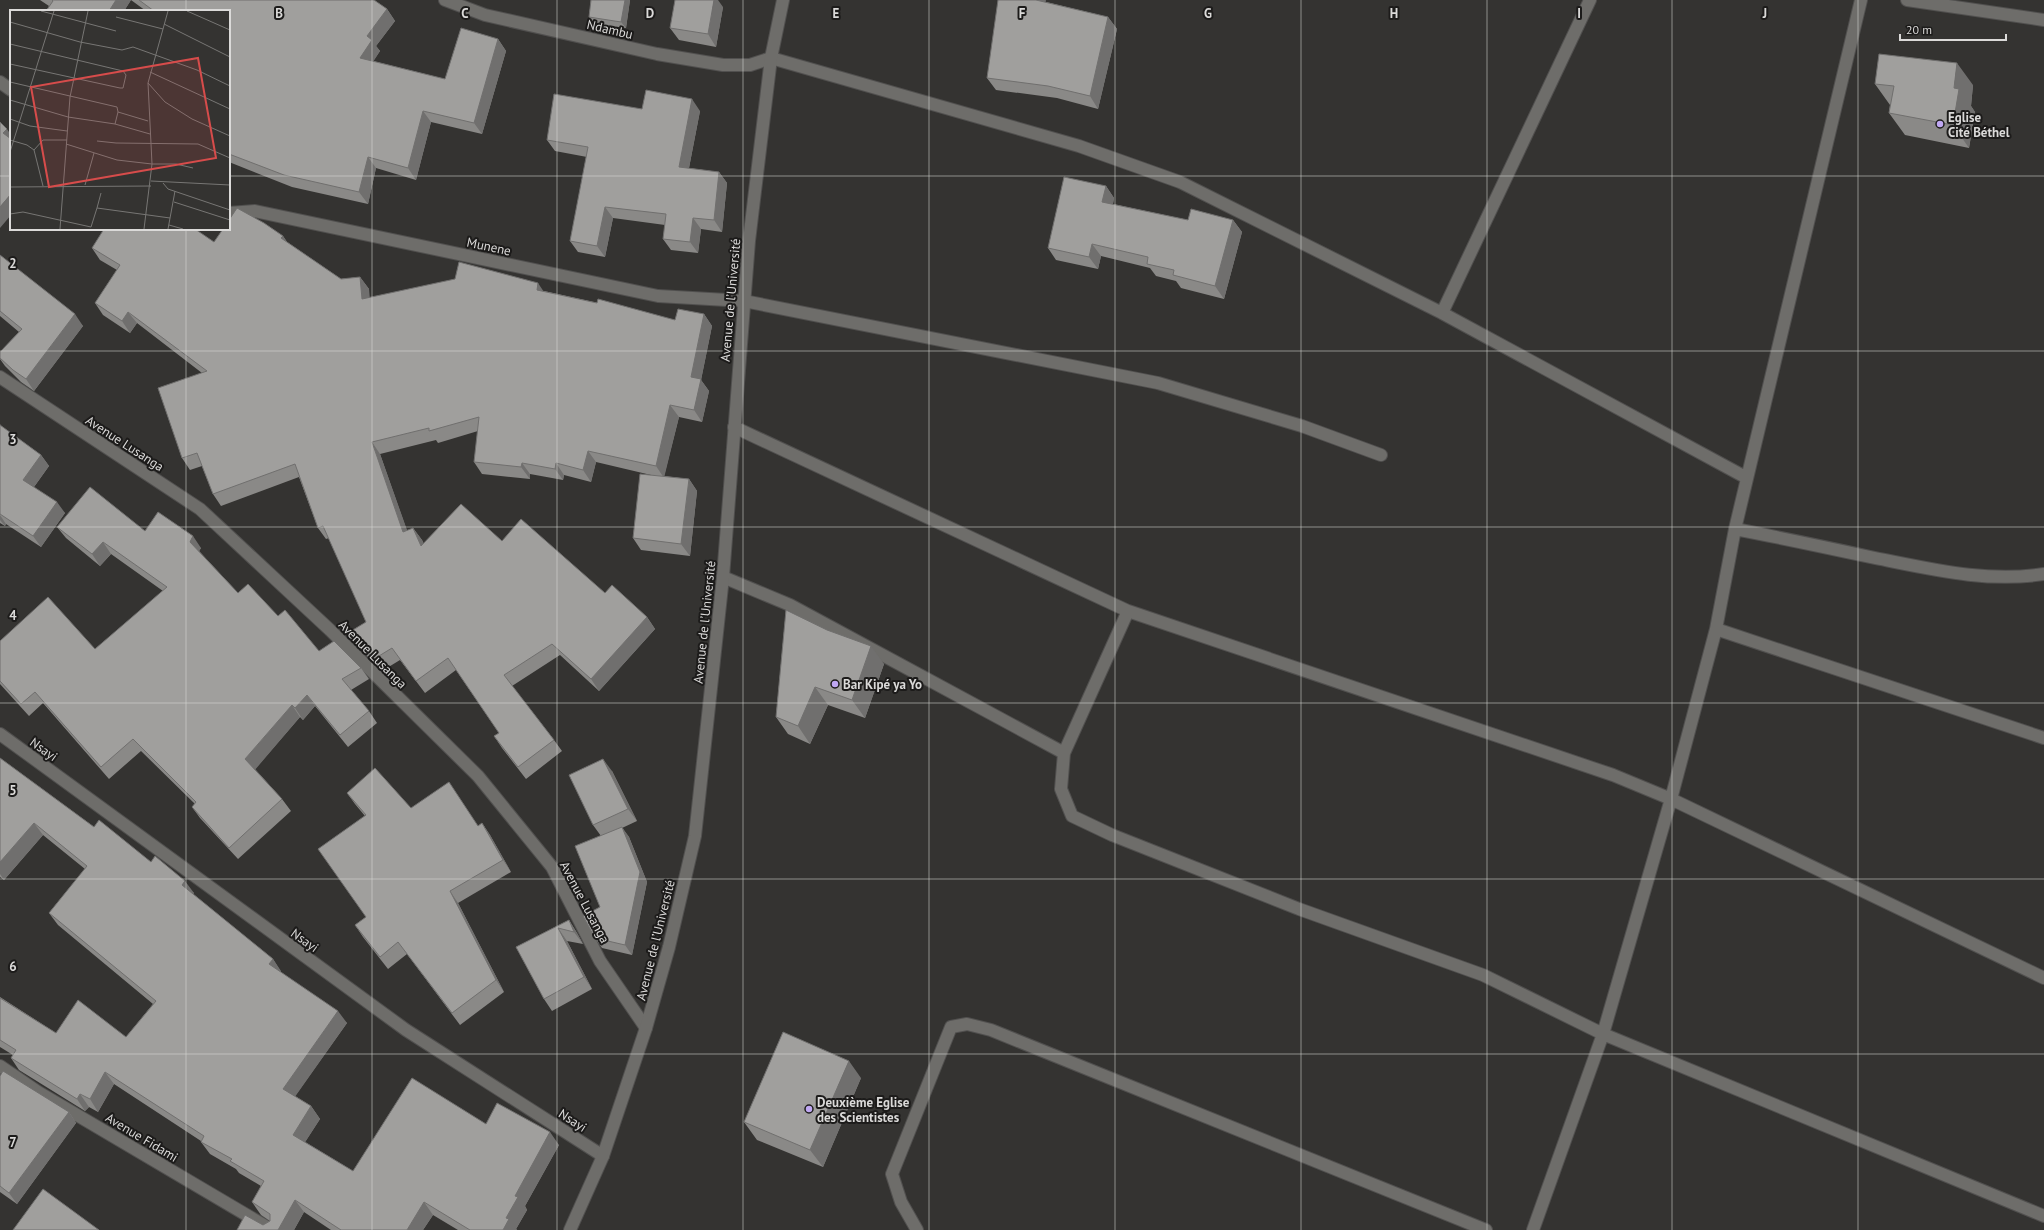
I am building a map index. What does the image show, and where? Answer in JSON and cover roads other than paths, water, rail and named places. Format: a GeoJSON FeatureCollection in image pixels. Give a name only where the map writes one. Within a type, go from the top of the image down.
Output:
{"type":"FeatureCollection","features":[{"type":"Feature","properties":{"kind":"street","name":"Ndambu"},"geometry":{"type":"LineString","coordinates":[[445,0],[485,15],[657,54],[723,64],[750,65],[770,58]]}},
{"type":"Feature","properties":{"kind":"street","name":"Avenue de l’Université"},"geometry":{"type":"LineString","coordinates":[[570,1230],[603,1156],[646,1028],[669,947],[695,836],[723,577],[748,240],[770,58],[784,0]]}},
{"type":"Feature","properties":{"kind":"street"},"geometry":{"type":"LineString","coordinates":[[1442,313],[1590,0]]}},
{"type":"Feature","properties":{"kind":"street"},"geometry":{"type":"LineString","coordinates":[[1533,1230],[1603,1034],[1671,799],[1716,629],[1735,529],[1861,0]]}},
{"type":"Feature","properties":{"kind":"street"},"geometry":{"type":"LineString","coordinates":[[1907,0],[2044,20]]}},
{"type":"Feature","properties":{"kind":"street"},"geometry":{"type":"LineString","coordinates":[[770,58],[1079,146],[1180,182],[1442,313],[1747,478]]}},
{"type":"Feature","properties":{"kind":"street"},"geometry":{"type":"LineString","coordinates":[[0,82],[10,89]]}},
{"type":"Feature","properties":{"kind":"street","name":"Munene"},"geometry":{"type":"LineString","coordinates":[[230,213],[255,211],[658,296],[744,301],[1158,383],[1302,426],[1381,455]]}},
{"type":"Feature","properties":{"kind":"street","name":"Avenue Lusanga"},"geometry":{"type":"LineString","coordinates":[[0,377],[200,509],[330,630],[478,776],[552,867],[600,961],[646,1028]]}},
{"type":"Feature","properties":{"kind":"street"},"geometry":{"type":"LineString","coordinates":[[734,427],[1128,611],[1613,776],[1671,799],[2044,978]]}},
{"type":"Feature","properties":{"kind":"street"},"geometry":{"type":"LineString","coordinates":[[1735,529],[1926,568],[1974,576],[2022,578],[2044,574]]}},
{"type":"Feature","properties":{"kind":"street"},"geometry":{"type":"LineString","coordinates":[[723,577],[790,605],[1064,753]]}},
{"type":"Feature","properties":{"kind":"street"},"geometry":{"type":"LineString","coordinates":[[1128,611],[1064,753],[1061,789],[1072,816],[1112,835],[1300,909],[1483,975],[1603,1034],[2044,1216]]}},
{"type":"Feature","properties":{"kind":"street"},"geometry":{"type":"LineString","coordinates":[[1716,629],[2044,738]]}},
{"type":"Feature","properties":{"kind":"street","name":"Nsayi"},"geometry":{"type":"LineString","coordinates":[[0,734],[406,1030],[603,1156]]}},
{"type":"Feature","properties":{"kind":"street"},"geometry":{"type":"LineString","coordinates":[[917,1230],[901,1202],[892,1174],[951,1027],[967,1024],[991,1030],[1486,1230]]}},
{"type":"Feature","properties":{"kind":"street","name":"Avenue Fidami"},"geometry":{"type":"LineString","coordinates":[[0,1066],[38,1092],[272,1230]]}},
{"type":"Feature","properties":{"kind":"place","name":"Eglise Cité Béthel"},"geometry":{"type":"Point","coordinates":[1940,124]}},
{"type":"Feature","properties":{"kind":"place","name":"Bar Kipé ya Yo"},"geometry":{"type":"Point","coordinates":[835,684]}},
{"type":"Feature","properties":{"kind":"place","name":"Deuxième Eglise des Scientistes"},"geometry":{"type":"Point","coordinates":[809,1109]}}]}
